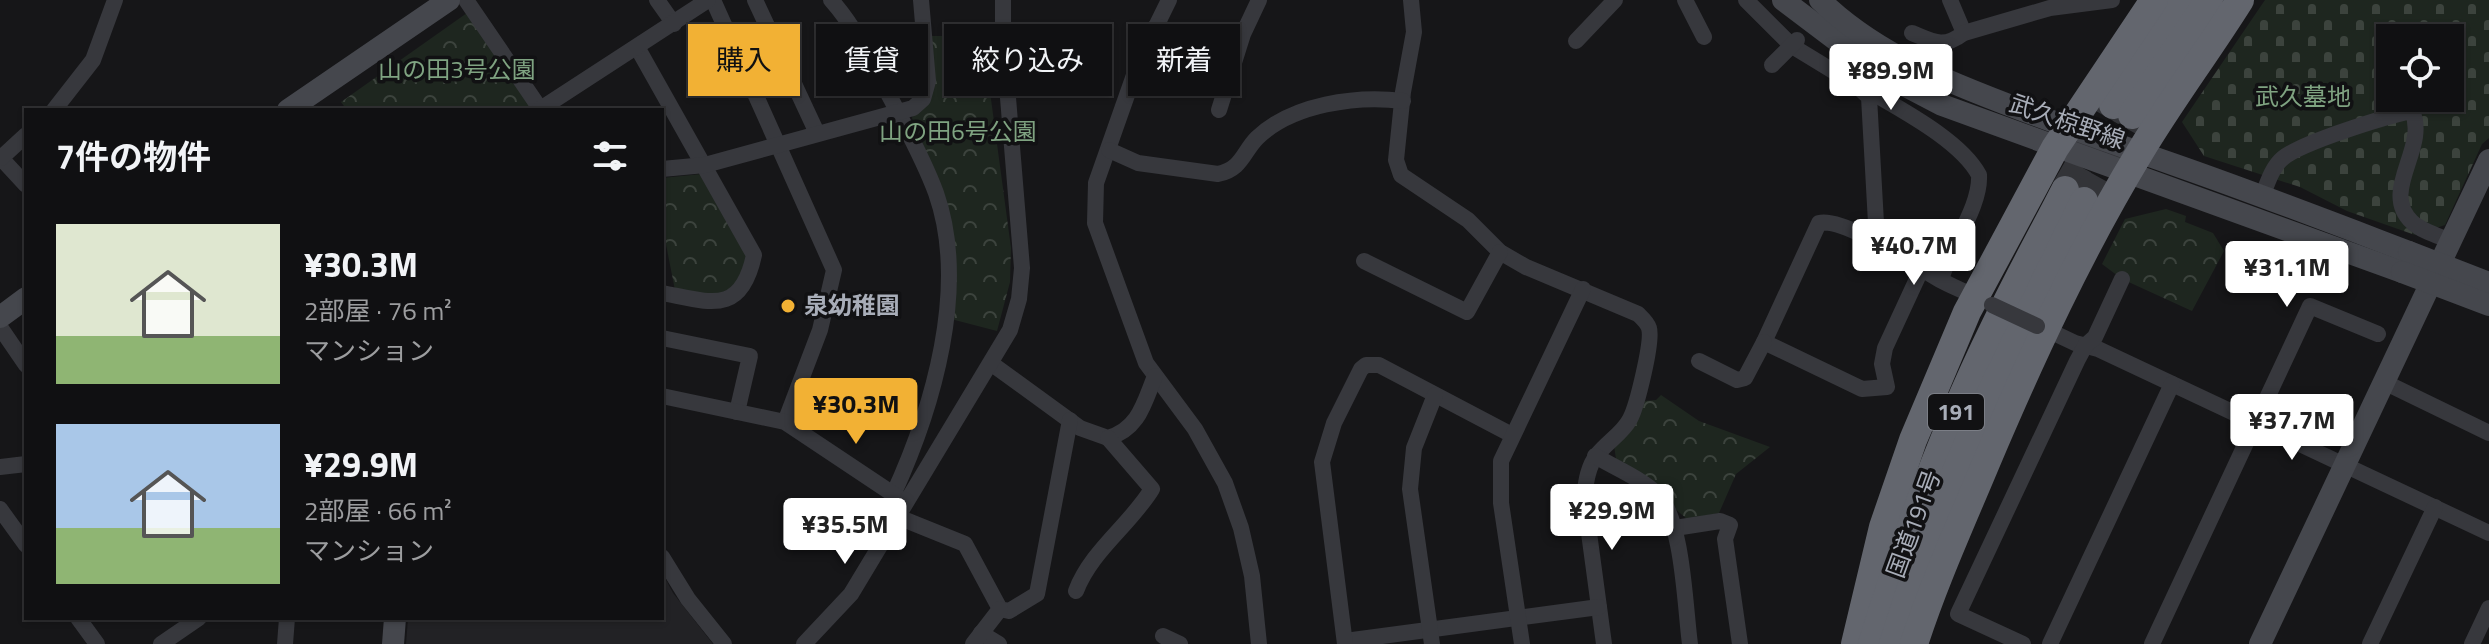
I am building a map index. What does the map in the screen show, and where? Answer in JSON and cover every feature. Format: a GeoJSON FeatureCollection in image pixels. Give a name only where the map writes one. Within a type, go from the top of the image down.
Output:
{"type":"FeatureCollection","features":[{"type":"Feature","properties":{"kind":"highway"},"geometry":{"type":"LineString","coordinates":[[1855,644],[1880,539],[1913,440],[2062,138],[2154,0]]}},
{"type":"Feature","properties":{"kind":"highway"},"geometry":{"type":"LineString","coordinates":[[2182,0],[2123,110],[2209,0]]}},
{"type":"Feature","properties":{"kind":"highway"},"geometry":{"type":"LineString","coordinates":[[1914,644],[2042,328],[2134,162],[2240,0]]}},
{"type":"Feature","properties":{"kind":"highway","name":"国道191号"},"geometry":{"type":"LineString","coordinates":[[1872,644],[1905,541],[1964,392],[1994,327],[2074,196],[2030,306],[1923,550],[1893,644]]}},
{"type":"Feature","properties":{"kind":"street"},"geometry":{"type":"LineString","coordinates":[[56,108],[93,60],[115,0]]}},
{"type":"Feature","properties":{"kind":"street"},"geometry":{"type":"LineString","coordinates":[[291,108],[449,0]]}},
{"type":"Feature","properties":{"kind":"street"},"geometry":{"type":"LineString","coordinates":[[466,0],[539,108]]}},
{"type":"Feature","properties":{"kind":"street"},"geometry":{"type":"LineString","coordinates":[[657,0],[674,24]]}},
{"type":"Feature","properties":{"kind":"street"},"geometry":{"type":"LineString","coordinates":[[542,108],[710,0],[834,270],[820,330],[785,422]]}},
{"type":"Feature","properties":{"kind":"street"},"geometry":{"type":"LineString","coordinates":[[755,0],[817,133]]}},
{"type":"Feature","properties":{"kind":"street"},"geometry":{"type":"LineString","coordinates":[[831,0],[862,44],[919,153],[945,227],[949,275],[943,334],[934,382],[899,505]]}},
{"type":"Feature","properties":{"kind":"street"},"geometry":{"type":"LineString","coordinates":[[664,169],[705,165],[779,146],[817,133],[906,111],[919,103],[927,88],[921,0]]}},
{"type":"Feature","properties":{"kind":"street"},"geometry":{"type":"LineString","coordinates":[[804,644],[851,594],[899,505],[992,364],[1010,330],[1022,285],[1003,37],[1003,0]]}},
{"type":"Feature","properties":{"kind":"street"},"geometry":{"type":"LineString","coordinates":[[1157,24],[1169,0]]}},
{"type":"Feature","properties":{"kind":"street"},"geometry":{"type":"LineString","coordinates":[[1240,44],[1259,0]]}},
{"type":"Feature","properties":{"kind":"street"},"geometry":{"type":"LineString","coordinates":[[1411,0],[1414,32],[1396,160],[1401,175],[1468,220],[1500,252],[1526,267],[1638,314],[1649,327],[1650,336],[1632,417],[1626,427],[1595,456],[1584,496],[1604,644]]}},
{"type":"Feature","properties":{"kind":"street"},"geometry":{"type":"LineString","coordinates":[[1576,41],[1615,0]]}},
{"type":"Feature","properties":{"kind":"street"},"geometry":{"type":"LineString","coordinates":[[1685,0],[1704,37]]}},
{"type":"Feature","properties":{"kind":"street"},"geometry":{"type":"LineString","coordinates":[[1746,0],[1795,42],[1869,97],[1877,241]]}},
{"type":"Feature","properties":{"kind":"street","name":"武久椋野線"},"geometry":{"type":"LineString","coordinates":[[1783,0],[1877,71],[1907,89],[1942,105],[2062,138],[2134,162]]}},
{"type":"Feature","properties":{"kind":"street","name":"武久椋野線"},"geometry":{"type":"LineString","coordinates":[[1820,0],[1841,21],[1887,52],[2062,138]]}},
{"type":"Feature","properties":{"kind":"street"},"geometry":{"type":"LineString","coordinates":[[1950,0],[1964,33]]}},
{"type":"Feature","properties":{"kind":"street"},"geometry":{"type":"LineString","coordinates":[[1912,33],[1938,44],[1955,40],[1964,33],[2050,8],[2112,0]]}},
{"type":"Feature","properties":{"kind":"street"},"geometry":{"type":"LineString","coordinates":[[1772,65],[1795,42]]}},
{"type":"Feature","properties":{"kind":"street"},"geometry":{"type":"LineString","coordinates":[[637,47],[754,255],[749,279],[733,297],[715,303],[664,293]]}},
{"type":"Feature","properties":{"kind":"street"},"geometry":{"type":"LineString","coordinates":[[1128,94],[1096,183],[1095,223],[1146,363],[1195,429],[1225,483],[1241,528],[1252,576],[1259,644]]}},
{"type":"Feature","properties":{"kind":"street"},"geometry":{"type":"LineString","coordinates":[[1219,110],[1223,96]]}},
{"type":"Feature","properties":{"kind":"street"},"geometry":{"type":"LineString","coordinates":[[1869,97],[1878,96],[1932,129],[1968,160],[1979,175],[1974,201],[1944,266],[1941,280]]}},
{"type":"Feature","properties":{"kind":"street"},"geometry":{"type":"LineString","coordinates":[[1109,150],[1138,163],[1218,174],[1240,164],[1259,136],[1274,125],[1309,109],[1371,98],[1403,101]]}},
{"type":"Feature","properties":{"kind":"street"},"geometry":{"type":"LineString","coordinates":[[2262,197],[2273,170],[2283,158],[2318,141],[2412,111],[2417,124],[2413,151],[2399,193],[2402,210],[2413,225],[2451,241]]}},
{"type":"Feature","properties":{"kind":"street"},"geometry":{"type":"LineString","coordinates":[[24,137],[1,158],[24,183]]}},
{"type":"Feature","properties":{"kind":"street"},"geometry":{"type":"LineString","coordinates":[[2260,644],[2489,160]]}},
{"type":"Feature","properties":{"kind":"street"},"geometry":{"type":"LineString","coordinates":[[2134,162],[2262,197],[2405,262],[2489,305]]}},
{"type":"Feature","properties":{"kind":"street"},"geometry":{"type":"LineString","coordinates":[[2134,162],[2405,262],[2489,283]]}},
{"type":"Feature","properties":{"kind":"street"},"geometry":{"type":"LineString","coordinates":[[1699,361],[1737,380],[1745,378],[1819,223],[1829,221],[1877,241],[1889,251],[1984,301],[2098,349],[2489,533]]}},
{"type":"Feature","properties":{"kind":"street"},"geometry":{"type":"LineString","coordinates":[[1364,261],[1467,312],[1500,252]]}},
{"type":"Feature","properties":{"kind":"street"},"geometry":{"type":"LineString","coordinates":[[1764,342],[1862,389],[1887,387],[1882,364],[1885,348],[1922,268]]}},
{"type":"Feature","properties":{"kind":"street"},"geometry":{"type":"LineString","coordinates":[[2023,644],[1958,614],[2085,346],[2095,337],[2122,279]]}},
{"type":"Feature","properties":{"kind":"street"},"geometry":{"type":"LineString","coordinates":[[1522,644],[1500,490],[1501,461],[1583,289]]}},
{"type":"Feature","properties":{"kind":"street"},"geometry":{"type":"LineString","coordinates":[[0,317],[24,299]]}},
{"type":"Feature","properties":{"kind":"street"},"geometry":{"type":"LineString","coordinates":[[2152,644],[2310,306],[2378,334]]}},
{"type":"Feature","properties":{"kind":"street"},"geometry":{"type":"LineString","coordinates":[[0,327],[24,362]]}},
{"type":"Feature","properties":{"kind":"street"},"geometry":{"type":"LineString","coordinates":[[664,338],[750,356],[737,412]]}},
{"type":"Feature","properties":{"kind":"street"},"geometry":{"type":"LineString","coordinates":[[992,364],[1090,433],[1108,438],[1152,489],[1127,524],[1087,568],[1076,591]]}},
{"type":"Feature","properties":{"kind":"street"},"geometry":{"type":"LineString","coordinates":[[1512,435],[1379,365],[1366,365],[1356,377],[1325,446],[1323,477],[1345,642],[1431,637],[1518,617],[1599,607]]}},
{"type":"Feature","properties":{"kind":"street"},"geometry":{"type":"LineString","coordinates":[[1108,438],[1125,431],[1140,416],[1155,376]]}},
{"type":"Feature","properties":{"kind":"street"},"geometry":{"type":"LineString","coordinates":[[2384,382],[2489,433]]}},
{"type":"Feature","properties":{"kind":"street"},"geometry":{"type":"LineString","coordinates":[[2050,644],[2172,384]]}},
{"type":"Feature","properties":{"kind":"street"},"geometry":{"type":"LineString","coordinates":[[1431,637],[1410,489],[1414,448],[1435,395]]}},
{"type":"Feature","properties":{"kind":"street"},"geometry":{"type":"LineString","coordinates":[[664,396],[785,422],[899,505],[965,544],[1000,609],[1009,611],[1037,594],[1070,420]]}},
{"type":"Feature","properties":{"kind":"street"},"geometry":{"type":"LineString","coordinates":[[1595,456],[1655,492],[1666,504],[1675,528],[1690,644]]}},
{"type":"Feature","properties":{"kind":"street"},"geometry":{"type":"LineString","coordinates":[[0,467],[24,464]]}},
{"type":"Feature","properties":{"kind":"street"},"geometry":{"type":"LineString","coordinates":[[2370,644],[2435,507]]}},
{"type":"Feature","properties":{"kind":"street"},"geometry":{"type":"LineString","coordinates":[[0,509],[24,542]]}},
{"type":"Feature","properties":{"kind":"street"},"geometry":{"type":"LineString","coordinates":[[1675,528],[1720,521],[1730,525],[1725,539],[1740,644]]}},
{"type":"Feature","properties":{"kind":"street"},"geometry":{"type":"LineString","coordinates":[[664,560],[688,599],[724,644]]}},
{"type":"Feature","properties":{"kind":"street"},"geometry":{"type":"LineString","coordinates":[[2472,644],[2489,608]]}},
{"type":"Feature","properties":{"kind":"street"},"geometry":{"type":"LineString","coordinates":[[999,644],[977,639],[1000,609]]}},
{"type":"Feature","properties":{"kind":"street"},"geometry":{"type":"LineString","coordinates":[[79,620],[97,644]]}},
{"type":"Feature","properties":{"kind":"street"},"geometry":{"type":"LineString","coordinates":[[161,644],[196,620]]}},
{"type":"Feature","properties":{"kind":"street"},"geometry":{"type":"LineString","coordinates":[[285,644],[287,620]]}},
{"type":"Feature","properties":{"kind":"street"},"geometry":{"type":"LineString","coordinates":[[393,644],[395,620]]}},
{"type":"Feature","properties":{"kind":"street"},"geometry":{"type":"LineString","coordinates":[[1163,636],[1180,644]]}},
{"type":"Feature","properties":{"kind":"shaded area"},"geometry":{"type":"Polygon","coordinates":[[[664,576],[673,593],[713,644],[406,644],[408,620],[664,620],[664,576]]]}},
{"type":"Feature","properties":{"kind":"green space","name":"武久墓地"},"geometry":{"type":"Polygon","coordinates":[[[2265,0],[2489,0],[2489,138],[2482,144],[2445,225],[2415,235],[2347,211],[2300,187],[2204,156],[2182,122],[2265,0]]]}},
{"type":"Feature","properties":{"kind":"green space","name":"山の田3号公園"},"geometry":{"type":"Polygon","coordinates":[[[467,13],[531,106],[346,108],[341,102],[467,13]]]}},
{"type":"Feature","properties":{"kind":"green space","name":"山の田6号公園"},"geometry":{"type":"Polygon","coordinates":[[[929,36],[943,36],[944,96],[991,96],[1011,248],[1010,282],[997,331],[951,319],[939,182],[912,118],[917,96],[928,96],[929,36]]]}},
{"type":"Feature","properties":{"kind":"green space"},"geometry":{"type":"Polygon","coordinates":[[[702,174],[748,254],[737,284],[717,296],[675,290],[664,234],[664,178],[702,174]]]}},
{"type":"Feature","properties":{"kind":"green space"},"geometry":{"type":"Polygon","coordinates":[[[2166,209],[2186,216],[2185,222],[2213,233],[2224,251],[2192,311],[2122,279],[2102,264],[2125,219],[2166,209]]]}},
{"type":"Feature","properties":{"kind":"green space"},"geometry":{"type":"Polygon","coordinates":[[[1661,395],[1699,421],[1770,447],[1736,474],[1719,513],[1687,519],[1616,459],[1614,445],[1644,401],[1656,400],[1661,395]]]}},
{"type":"Feature","properties":{"kind":"tunnel"},"geometry":{"type":"LineString","coordinates":[[2065,190],[2113,105]]}},
{"type":"Feature","properties":{"kind":"tunnel"},"geometry":{"type":"LineString","coordinates":[[2084,201],[2132,115]]}},
{"type":"Feature","properties":{"kind":"place","name":"泉幼稚園"},"geometry":{"type":"Point","coordinates":[788,306]}}]}
